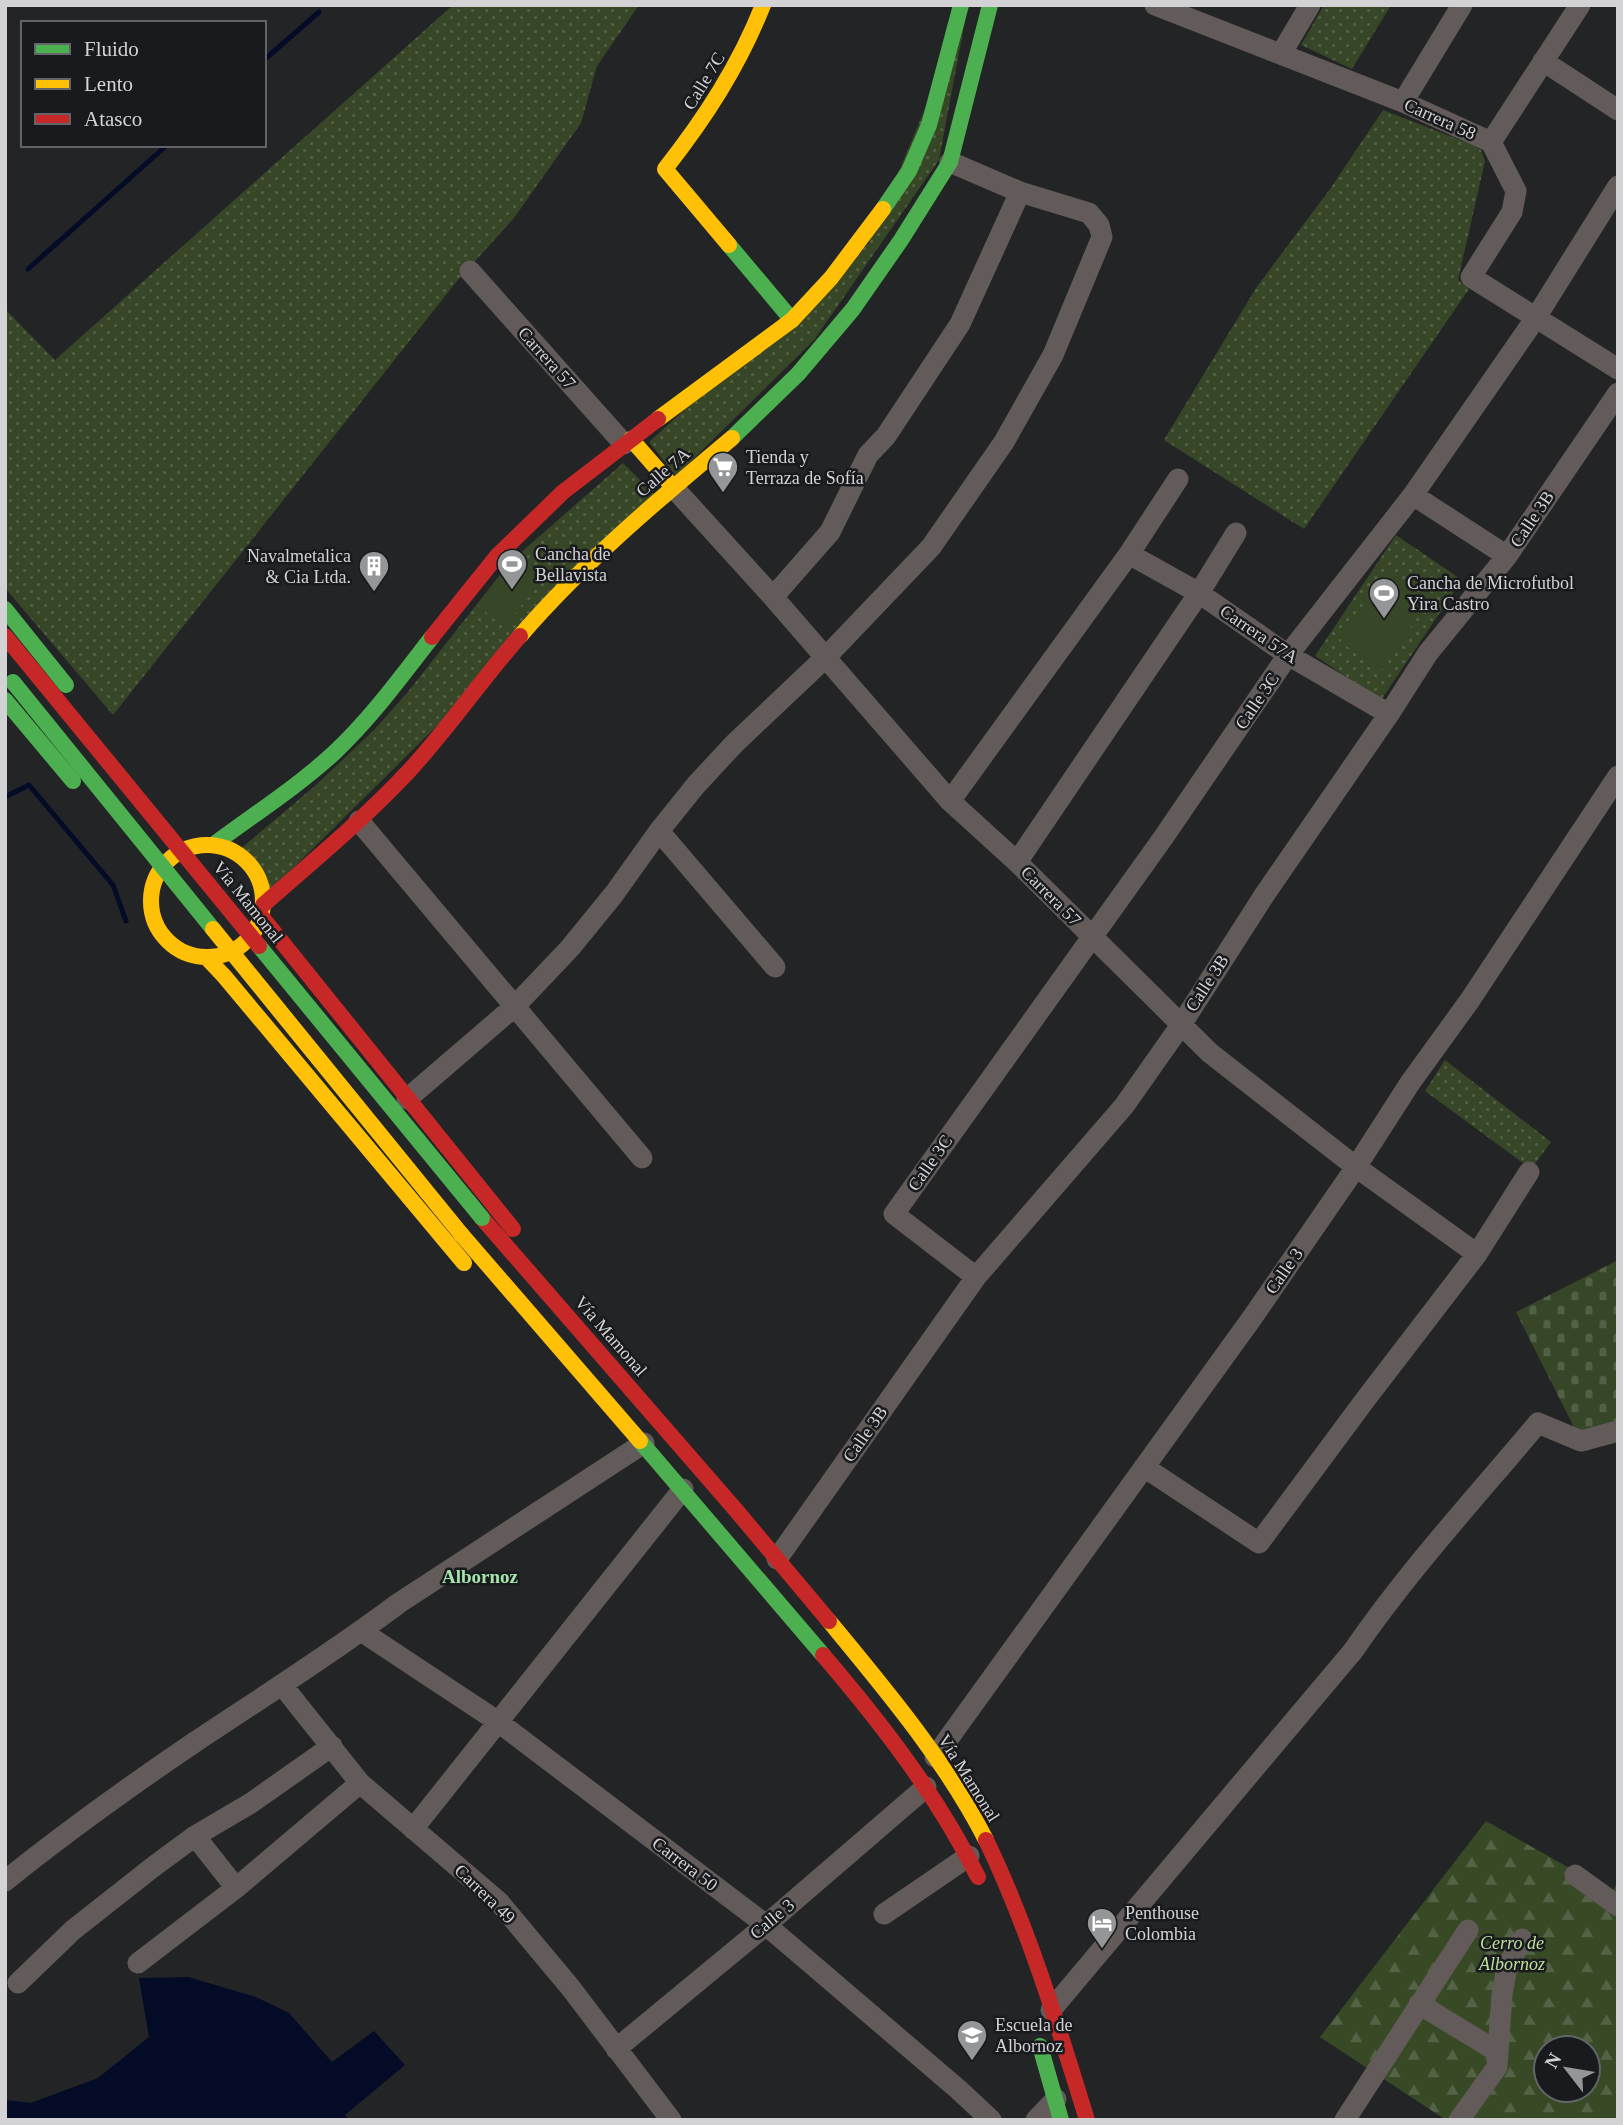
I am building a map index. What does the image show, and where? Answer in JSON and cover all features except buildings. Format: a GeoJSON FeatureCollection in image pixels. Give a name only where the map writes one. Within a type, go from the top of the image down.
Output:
{"type":"FeatureCollection","features":[{"type":"Feature","properties":{"kind":"main road","name":"Calle 7C"},"geometry":{"type":"LineString","coordinates":[[763,5],[721,95],[704,121],[665,169],[792,320]]}},
{"type":"Feature","properties":{"kind":"main road"},"geometry":{"type":"LineString","coordinates":[[213,845],[307,776],[365,722],[497,556],[563,492],[792,320],[831,278],[909,171],[929,125],[961,5]]}},
{"type":"Feature","properties":{"kind":"main road","name":"Calle 7A"},"geometry":{"type":"LineString","coordinates":[[262,910],[407,773],[450,725],[542,609],[673,487],[738,433],[798,374],[853,309],[950,162],[990,5]]}},
{"type":"Feature","properties":{"kind":"main road"},"geometry":{"type":"LineString","coordinates":[[628,441],[673,487]]}},
{"type":"Feature","properties":{"kind":"main road"},"geometry":{"type":"LineString","coordinates":[[5,609],[195,846]]}},
{"type":"Feature","properties":{"kind":"main road","name":"Vía Mamonal"},"geometry":{"type":"LineString","coordinates":[[5,636],[482,1218],[777,1559],[911,1723],[973,1816],[998,1865],[1023,1924],[1087,2120]]}},
{"type":"Feature","properties":{"kind":"main road"},"geometry":{"type":"LineString","coordinates":[[5,672],[461,1234],[644,1443],[885,1729],[926,1787],[969,1856],[985,1891]]}},
{"type":"Feature","properties":{"kind":"main road"},"geometry":{"type":"LineString","coordinates":[[5,700],[154,880]]}},
{"type":"Feature","properties":{"kind":"main road"},"geometry":{"type":"LineString","coordinates":[[213,845],[230,849],[250,865],[261,888],[262,910],[256,929],[247,940],[223,955],[206,957],[177,949],[165,939],[156,926],[151,911],[151,896],[154,880],[164,865],[178,853],[195,846],[213,845]]}},
{"type":"Feature","properties":{"kind":"main road"},"geometry":{"type":"LineString","coordinates":[[262,910],[407,1099],[518,1236],[552,1298]]}},
{"type":"Feature","properties":{"kind":"main road"},"geometry":{"type":"LineString","coordinates":[[206,957],[225,976],[471,1271],[531,1314]]}},
{"type":"Feature","properties":{"kind":"main road"},"geometry":{"type":"LineString","coordinates":[[1037,2035],[1059,2110]]}},
{"type":"Feature","properties":{"kind":"street","name":"Carrera 58"},"geometry":{"type":"LineString","coordinates":[[1155,5],[1403,102],[1491,142],[1516,191],[1513,212],[1471,277],[1618,369]]}},
{"type":"Feature","properties":{"kind":"street"},"geometry":{"type":"LineString","coordinates":[[1281,54],[1310,5]]}},
{"type":"Feature","properties":{"kind":"street"},"geometry":{"type":"LineString","coordinates":[[1403,102],[1462,5]]}},
{"type":"Feature","properties":{"kind":"street"},"geometry":{"type":"LineString","coordinates":[[1491,142],[1580,5]]}},
{"type":"Feature","properties":{"kind":"street"},"geometry":{"type":"LineString","coordinates":[[1543,61],[1618,110]]}},
{"type":"Feature","properties":{"kind":"street"},"geometry":{"type":"LineString","coordinates":[[407,1099],[515,1006],[570,948],[696,785],[734,744],[826,657],[931,547],[1004,442],[1053,355],[1102,237],[1099,225],[1088,213],[1020,192],[950,162]]}},
{"type":"Feature","properties":{"kind":"street","name":"Calle 3C"},"geometry":{"type":"LineString","coordinates":[[976,1277],[894,1214],[1163,838],[1289,655],[1413,495],[1535,319],[1618,186]]}},
{"type":"Feature","properties":{"kind":"street"},"geometry":{"type":"LineString","coordinates":[[773,597],[830,532],[867,455],[886,436],[960,324],[1020,192]]}},
{"type":"Feature","properties":{"kind":"street","name":"Carrera 57"},"geometry":{"type":"LineString","coordinates":[[470,271],[628,441]]}},
{"type":"Feature","properties":{"kind":"street","name":"Calle 3B"},"geometry":{"type":"LineString","coordinates":[[777,1559],[976,1277],[1124,1106],[1265,894],[1390,714],[1428,653],[1507,556],[1618,393]]}},
{"type":"Feature","properties":{"kind":"street"},"geometry":{"type":"LineString","coordinates":[[950,801],[1129,554],[1178,479]]}},
{"type":"Feature","properties":{"kind":"street","name":"Carrera 57"},"geometry":{"type":"LineString","coordinates":[[673,487],[826,657],[950,801],[1017,862],[1210,1053],[1356,1167],[1477,1254]]}},
{"type":"Feature","properties":{"kind":"street"},"geometry":{"type":"LineString","coordinates":[[1413,495],[1507,556]]}},
{"type":"Feature","properties":{"kind":"street"},"geometry":{"type":"LineString","coordinates":[[1017,862],[1199,593],[1236,533]]}},
{"type":"Feature","properties":{"kind":"street","name":"Carrera 57A"},"geometry":{"type":"LineString","coordinates":[[1129,554],[1199,593],[1289,655],[1390,714]]}},
{"type":"Feature","properties":{"kind":"street","name":"Calle 3"},"geometry":{"type":"LineString","coordinates":[[935,1757],[1252,1318],[1356,1167],[1409,1083],[1470,1000],[1618,776]]}},
{"type":"Feature","properties":{"kind":"street"},"geometry":{"type":"LineString","coordinates":[[359,821],[642,1158]]}},
{"type":"Feature","properties":{"kind":"street"},"geometry":{"type":"LineString","coordinates":[[659,831],[775,967]]}},
{"type":"Feature","properties":{"kind":"street"},"geometry":{"type":"LineString","coordinates":[[1144,1466],[1259,1543],[1477,1254],[1529,1172]]}},
{"type":"Feature","properties":{"kind":"street"},"geometry":{"type":"LineString","coordinates":[[1051,2010],[1353,1651],[1412,1574],[1538,1423],[1581,1441],[1618,1432]]}},
{"type":"Feature","properties":{"kind":"street"},"geometry":{"type":"LineString","coordinates":[[5,1881],[128,1789],[362,1631],[399,1603],[644,1443]]}},
{"type":"Feature","properties":{"kind":"street"},"geometry":{"type":"LineString","coordinates":[[412,1829],[683,1489]]}},
{"type":"Feature","properties":{"kind":"street","name":"Carrera 50"},"geometry":{"type":"LineString","coordinates":[[362,1631],[497,1721],[766,1925],[991,2120]]}},
{"type":"Feature","properties":{"kind":"street","name":"Carrera 49"},"geometry":{"type":"LineString","coordinates":[[282,1685],[360,1783],[499,1902],[570,1987],[671,2120]]}},
{"type":"Feature","properties":{"kind":"street"},"geometry":{"type":"LineString","coordinates":[[18,1983],[73,1930],[195,1836],[251,1802],[332,1746]]}},
{"type":"Feature","properties":{"kind":"street"},"geometry":{"type":"LineString","coordinates":[[138,1963],[236,1888],[360,1783]]}},
{"type":"Feature","properties":{"kind":"street","name":"Calle 3"},"geometry":{"type":"LineString","coordinates":[[616,2049],[766,1925],[926,1787]]}},
{"type":"Feature","properties":{"kind":"street"},"geometry":{"type":"LineString","coordinates":[[195,1836],[236,1888]]}},
{"type":"Feature","properties":{"kind":"street"},"geometry":{"type":"LineString","coordinates":[[884,1914],[969,1856]]}},
{"type":"Feature","properties":{"kind":"street"},"geometry":{"type":"LineString","coordinates":[[1575,1875],[1618,1906]]}},
{"type":"Feature","properties":{"kind":"street"},"geometry":{"type":"LineString","coordinates":[[1345,2120],[1468,1930]]}},
{"type":"Feature","properties":{"kind":"street"},"geometry":{"type":"LineString","coordinates":[[1459,2120],[1497,2067],[1502,1994],[1507,1967],[1522,1939]]}},
{"type":"Feature","properties":{"kind":"street"},"geometry":{"type":"LineString","coordinates":[[1419,2004],[1498,2052]]}},
{"type":"Feature","properties":{"kind":"street"},"geometry":{"type":"LineString","coordinates":[[1036,2120],[1059,2110]]}},
{"type":"Feature","properties":{"kind":"green space"},"geometry":{"type":"Polygon","coordinates":[[[453,5],[639,5],[597,66],[581,123],[514,218],[457,281],[113,715],[5,588],[5,309],[55,360],[453,5]]]}},
{"type":"Feature","properties":{"kind":"green space"},"geometry":{"type":"Polygon","coordinates":[[[968,5],[939,160],[814,340],[676,476],[649,442],[869,243],[968,5]]]}},
{"type":"Feature","properties":{"kind":"green space"},"geometry":{"type":"Polygon","coordinates":[[[1324,5],[1391,5],[1352,69],[1301,45],[1324,5]]]}},
{"type":"Feature","properties":{"kind":"green space"},"geometry":{"type":"Polygon","coordinates":[[[1383,110],[1481,150],[1485,161],[1458,280],[1469,289],[1304,529],[1164,440],[1256,288],[1330,189],[1383,110]]]}},
{"type":"Feature","properties":{"kind":"green space"},"geometry":{"type":"Polygon","coordinates":[[[623,463],[655,495],[456,707],[269,892],[260,867],[238,851],[316,785],[375,729],[407,693],[510,562],[623,463]]]}},
{"type":"Feature","properties":{"kind":"green space"},"geometry":{"type":"Polygon","coordinates":[[[1396,535],[1462,580],[1381,700],[1315,656],[1396,535]]]}},
{"type":"Feature","properties":{"kind":"green space","name":"Cancha de Bellavista"},"geometry":{"type":"Polygon","coordinates":[[[521,555],[546,577],[503,627],[478,605],[521,555]]]}},
{"type":"Feature","properties":{"kind":"green space","name":"Cancha de Microfutbol Yira Castro"},"geometry":{"type":"Polygon","coordinates":[[[1385,570],[1429,599],[1383,670],[1340,642],[1385,570]]]}},
{"type":"Feature","properties":{"kind":"green space"},"geometry":{"type":"Polygon","coordinates":[[[1445,1060],[1551,1142],[1531,1169],[1425,1091],[1445,1060]]]}},
{"type":"Feature","properties":{"kind":"green space"},"geometry":{"type":"Polygon","coordinates":[[[1618,1260],[1618,1437],[1586,1451],[1516,1312],[1618,1260]]]}},
{"type":"Feature","properties":{"kind":"green space","name":"Cerro de Albornoz"},"geometry":{"type":"Polygon","coordinates":[[[1486,1821],[1612,1892],[1618,1881],[1618,2120],[1446,2120],[1320,2037],[1486,1821]]]}},
{"type":"Feature","properties":{"kind":"water"},"geometry":{"type":"Polygon","coordinates":[[[188,1977],[256,1997],[289,2013],[332,2062],[374,2031],[405,2065],[345,2115],[349,2120],[5,2120],[5,2100],[31,2103],[98,2078],[149,2037],[139,1978],[188,1977]]]}},
{"type":"Feature","properties":{"kind":"waterway"},"geometry":{"type":"LineString","coordinates":[[266,58],[319,12]]}},
{"type":"Feature","properties":{"kind":"waterway"},"geometry":{"type":"LineString","coordinates":[[28,269],[165,147]]}},
{"type":"Feature","properties":{"kind":"waterway"},"geometry":{"type":"LineString","coordinates":[[5,797],[29,785],[113,885],[126,921]]}},
{"type":"Feature","properties":{"kind":"traffic: fast"},"geometry":{"type":"LineString","coordinates":[[883,209],[909,171],[929,125],[961,5]]}},
{"type":"Feature","properties":{"kind":"traffic: fast"},"geometry":{"type":"LineString","coordinates":[[732,438],[798,374],[853,309],[950,162],[990,5]]}},
{"type":"Feature","properties":{"kind":"traffic: fast"},"geometry":{"type":"LineString","coordinates":[[729,245],[792,320]]}},
{"type":"Feature","properties":{"kind":"traffic: fast"},"geometry":{"type":"LineString","coordinates":[[5,609],[66,685]]}},
{"type":"Feature","properties":{"kind":"traffic: fast"},"geometry":{"type":"LineString","coordinates":[[213,845],[290,789],[348,740],[432,637]]}},
{"type":"Feature","properties":{"kind":"traffic: fast"},"geometry":{"type":"LineString","coordinates":[[13,682],[213,929]]}},
{"type":"Feature","properties":{"kind":"traffic: fast"},"geometry":{"type":"LineString","coordinates":[[5,700],[73,781]]}},
{"type":"Feature","properties":{"kind":"traffic: fast"},"geometry":{"type":"LineString","coordinates":[[259,946],[482,1218]]}},
{"type":"Feature","properties":{"kind":"traffic: fast"},"geometry":{"type":"LineString","coordinates":[[640,1441],[823,1655]]}},
{"type":"Feature","properties":{"kind":"traffic: fast"},"geometry":{"type":"LineString","coordinates":[[1040,2046],[1061,2120]]}},
{"type":"Feature","properties":{"kind":"traffic: slow"},"geometry":{"type":"LineString","coordinates":[[729,245],[665,169],[720,91],[763,5]]}},
{"type":"Feature","properties":{"kind":"traffic: slow"},"geometry":{"type":"LineString","coordinates":[[658,419],[792,320],[831,278],[883,209]]}},
{"type":"Feature","properties":{"kind":"traffic: slow"},"geometry":{"type":"LineString","coordinates":[[520,636],[595,558],[732,438]]}},
{"type":"Feature","properties":{"kind":"traffic: slow"},"geometry":{"type":"LineString","coordinates":[[631,439],[673,487]]}},
{"type":"Feature","properties":{"kind":"traffic: slow"},"geometry":{"type":"LineString","coordinates":[[207,845],[228,849],[247,861],[259,880],[263,901],[259,922],[247,941],[228,953],[207,957],[186,953],[167,941],[155,922],[151,901],[155,880],[167,861],[186,849],[207,845]]}},
{"type":"Feature","properties":{"kind":"traffic: slow"},"geometry":{"type":"LineString","coordinates":[[213,929],[461,1234]]}},
{"type":"Feature","properties":{"kind":"traffic: slow"},"geometry":{"type":"LineString","coordinates":[[206,957],[464,1263]]}},
{"type":"Feature","properties":{"kind":"traffic: slow"},"geometry":{"type":"LineString","coordinates":[[461,1234],[640,1441]]}},
{"type":"Feature","properties":{"kind":"traffic: slow"},"geometry":{"type":"LineString","coordinates":[[829,1621],[933,1754],[970,1810],[986,1840]]}},
{"type":"Feature","properties":{"kind":"traffic: jam"},"geometry":{"type":"LineString","coordinates":[[432,637],[497,556],[563,492],[658,419]]}},
{"type":"Feature","properties":{"kind":"traffic: jam"},"geometry":{"type":"LineString","coordinates":[[5,636],[259,946]]}},
{"type":"Feature","properties":{"kind":"traffic: jam"},"geometry":{"type":"LineString","coordinates":[[263,905],[391,790],[437,739],[520,636]]}},
{"type":"Feature","properties":{"kind":"traffic: jam"},"geometry":{"type":"LineString","coordinates":[[261,916],[513,1229]]}},
{"type":"Feature","properties":{"kind":"traffic: jam"},"geometry":{"type":"LineString","coordinates":[[482,1218],[829,1621]]}},
{"type":"Feature","properties":{"kind":"traffic: jam"},"geometry":{"type":"LineString","coordinates":[[823,1655],[907,1761],[945,1817],[978,1877]]}},
{"type":"Feature","properties":{"kind":"traffic: jam"},"geometry":{"type":"LineString","coordinates":[[986,1840],[1029,1943],[1087,2120]]}},
{"type":"Feature","properties":{"kind":"place","name":"Tienda y Terraza de Sofía"},"geometry":{"type":"Point","coordinates":[723,494]}},
{"type":"Feature","properties":{"kind":"place","name":"Cancha de Bellavista"},"geometry":{"type":"Point","coordinates":[512,591]}},
{"type":"Feature","properties":{"kind":"place","name":"Navalmetalica & Cia Ltda."},"geometry":{"type":"Point","coordinates":[374,593]}},
{"type":"Feature","properties":{"kind":"place","name":"Cancha de Microfutbol Yira Castro"},"geometry":{"type":"Point","coordinates":[1384,620]}},
{"type":"Feature","properties":{"kind":"place","name":"Penthouse Colombia"},"geometry":{"type":"Point","coordinates":[1102,1950]}},
{"type":"Feature","properties":{"kind":"place","name":"Escuela de Albornoz"},"geometry":{"type":"Point","coordinates":[972,2062]}},
{"type":"Feature","properties":{"kind":"district","name":"Albornoz"},"geometry":{"type":"Point","coordinates":[480,1576]}}]}
